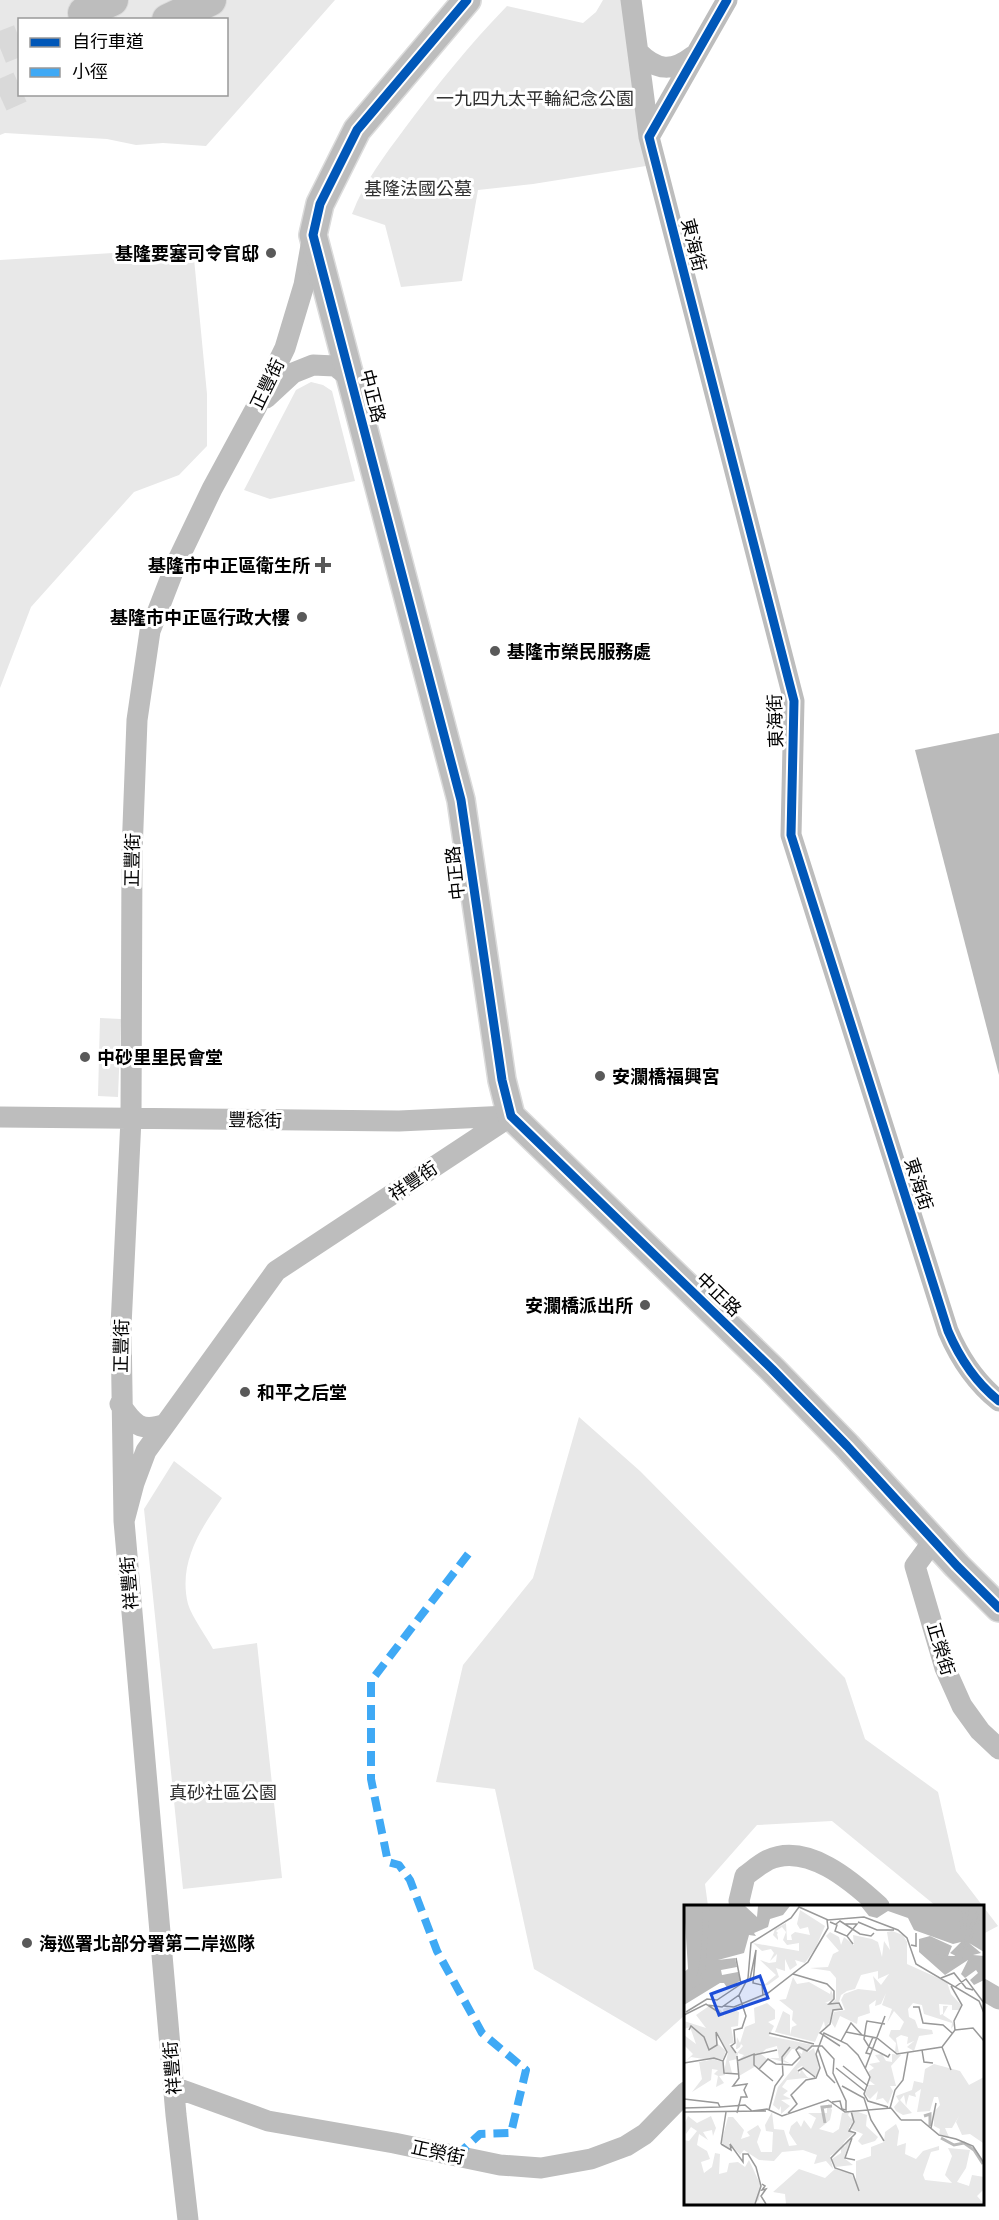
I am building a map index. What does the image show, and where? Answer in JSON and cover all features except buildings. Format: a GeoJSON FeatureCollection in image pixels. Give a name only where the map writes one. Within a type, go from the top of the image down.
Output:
{"type":"FeatureCollection","features":[{"type":"Feature","properties":{"kind":"highway"},"geometry":{"type":"LineString","coordinates":[[84,13],[112,0]]}},
{"type":"Feature","properties":{"kind":"highway"},"geometry":{"type":"LineString","coordinates":[[172,18],[210,0]]}},
{"type":"Feature","properties":{"kind":"main road","name":"中正路"},"geometry":{"type":"LineString","coordinates":[[467,0],[357,130],[320,204],[313,235],[461,800],[502,1080],[511,1116],[772,1369],[999,1608]]}},
{"type":"Feature","properties":{"kind":"street","name":"東海街"},"geometry":{"type":"LineString","coordinates":[[631,0],[649,137],[794,701],[791,835],[948,1331],[959,1356],[976,1380],[999,1401]]}},
{"type":"Feature","properties":{"kind":"street"},"geometry":{"type":"LineString","coordinates":[[649,137],[693,56],[727,0]]}},
{"type":"Feature","properties":{"kind":"street"},"geometry":{"type":"LineString","coordinates":[[638,52],[647,62],[669,68],[682,64],[693,56]]}},
{"type":"Feature","properties":{"kind":"street","name":"正豐街"},"geometry":{"type":"LineString","coordinates":[[124,1521],[120,1404],[121,1326],[131,1119],[132,853],[137,720],[150,630],[176,564],[285,348],[304,285],[313,235]]}},
{"type":"Feature","properties":{"kind":"street"},"geometry":{"type":"LineString","coordinates":[[257,406],[293,373],[313,365],[335,366],[352,379]]}},
{"type":"Feature","properties":{"kind":"street","name":"豐稔街"},"geometry":{"type":"LineString","coordinates":[[0,1117],[399,1121],[511,1116]]}},
{"type":"Feature","properties":{"kind":"street","name":"祥豐街"},"geometry":{"type":"LineString","coordinates":[[188,2220],[174,2087],[124,1521],[134,1483],[146,1451],[276,1271],[511,1116]]}},
{"type":"Feature","properties":{"kind":"street"},"geometry":{"type":"LineString","coordinates":[[120,1404],[129,1418],[146,1428],[165,1424]]}},
{"type":"Feature","properties":{"kind":"street","name":"正榮街"},"geometry":{"type":"LineString","coordinates":[[934,1540],[915,1566],[945,1668],[962,1706],[980,1731],[999,1749]]}},
{"type":"Feature","properties":{"kind":"street"},"geometry":{"type":"LineString","coordinates":[[740,1905],[745,1876],[769,1860],[798,1854],[827,1866],[878,1905]]}},
{"type":"Feature","properties":{"kind":"street"},"geometry":{"type":"LineString","coordinates":[[984,1990],[999,1999]]}},
{"type":"Feature","properties":{"kind":"street","name":"正榮街"},"geometry":{"type":"LineString","coordinates":[[174,2087],[268,2121],[394,2143],[500,2165],[541,2168],[591,2159],[626,2146],[645,2134],[684,2094]]}},
{"type":"Feature","properties":{"kind":"green space"},"geometry":{"type":"Polygon","coordinates":[[[0,0],[335,0],[206,146],[163,143],[136,145],[107,139],[5,133],[0,135],[0,0]]]}},
{"type":"Feature","properties":{"kind":"green space","name":"一九四九太平輪紀念公園"},"geometry":{"type":"Polygon","coordinates":[[[603,0],[623,0],[646,166],[533,184],[478,190],[462,281],[401,287],[385,225],[352,214],[369,180],[383,159],[454,65],[507,6],[583,23],[596,12],[603,0]]]}},
{"type":"Feature","properties":{"kind":"green space"},"geometry":{"type":"Polygon","coordinates":[[[193,248],[207,394],[207,446],[179,475],[134,492],[31,607],[0,688],[0,260],[193,248]]]}},
{"type":"Feature","properties":{"kind":"green space"},"geometry":{"type":"Polygon","coordinates":[[[311,382],[323,385],[332,391],[355,481],[270,499],[244,490],[296,390],[311,382]]]}},
{"type":"Feature","properties":{"kind":"green space"},"geometry":{"type":"Polygon","coordinates":[[[100,1018],[121,1019],[118,1097],[98,1096],[100,1018]]]}},
{"type":"Feature","properties":{"kind":"green space"},"geometry":{"type":"Polygon","coordinates":[[[579,1417],[640,1471],[845,1678],[865,1739],[938,1792],[956,1871],[982,1905],[935,1905],[832,1821],[757,1825],[705,1884],[708,1905],[684,1905],[684,2016],[656,2041],[534,1969],[495,1789],[436,1782],[463,1665],[533,1578],[579,1417]]]}},
{"type":"Feature","properties":{"kind":"green space","name":"真砂社區公園"},"geometry":{"type":"Polygon","coordinates":[[[174,1461],[222,1498],[193,1548],[186,1575],[188,1604],[213,1649],[257,1643],[282,1878],[183,1889],[144,1509],[174,1461]]]}},
{"type":"Feature","properties":{"kind":"green space"},"geometry":{"type":"Polygon","coordinates":[[[984,1908],[998,1926],[984,1933],[984,1908]]]}},
{"type":"Feature","properties":{"kind":"shaded area"},"geometry":{"type":"Polygon","coordinates":[[[999,733],[999,1075],[915,750],[999,733]]]}},
{"type":"Feature","properties":{"kind":"tunnel"},"geometry":{"type":"LineString","coordinates":[[0,48],[18,41]]}},
{"type":"Feature","properties":{"kind":"tunnel"},"geometry":{"type":"LineString","coordinates":[[0,96],[18,88]]}},
{"type":"Feature","properties":{"kind":"marked path"},"geometry":{"type":"LineString","coordinates":[[456,2156],[480,2134],[511,2133],[526,2070],[482,2033],[437,1951],[410,1880],[399,1865],[388,1862],[371,1779],[371,1681],[469,1553]]}},
{"type":"Feature","properties":{"kind":"cycle path"},"geometry":{"type":"LineString","coordinates":[[467,0],[357,130],[320,204],[313,235],[461,800],[502,1080],[511,1116],[772,1369],[999,1608]]}},
{"type":"Feature","properties":{"kind":"cycle path"},"geometry":{"type":"LineString","coordinates":[[727,0],[649,137],[794,701],[791,835],[948,1331],[969,1369],[999,1401]]}},
{"type":"Feature","properties":{"kind":"place","name":"基隆要塞司令官邸"},"geometry":{"type":"Point","coordinates":[271,253]}},
{"type":"Feature","properties":{"kind":"place","name":"基隆市中正區衛生所"},"geometry":{"type":"Point","coordinates":[323,565]}},
{"type":"Feature","properties":{"kind":"place","name":"基隆市中正區行政大樓"},"geometry":{"type":"Point","coordinates":[302,617]}},
{"type":"Feature","properties":{"kind":"place","name":"基隆市榮民服務處"},"geometry":{"type":"Point","coordinates":[495,651]}},
{"type":"Feature","properties":{"kind":"place","name":"中砂里里民會堂"},"geometry":{"type":"Point","coordinates":[85,1057]}},
{"type":"Feature","properties":{"kind":"place","name":"安瀾橋福興宮"},"geometry":{"type":"Point","coordinates":[600,1076]}},
{"type":"Feature","properties":{"kind":"place","name":"安瀾橋派出所"},"geometry":{"type":"Point","coordinates":[645,1305]}},
{"type":"Feature","properties":{"kind":"place","name":"和平之后堂"},"geometry":{"type":"Point","coordinates":[245,1392]}},
{"type":"Feature","properties":{"kind":"place","name":"海巡署北部分署第二岸巡隊"},"geometry":{"type":"Point","coordinates":[27,1943]}},
{"type":"Feature","properties":{"kind":"park label","name":"基隆法國公墓"},"geometry":{"type":"Point","coordinates":[418,188]}}]}
